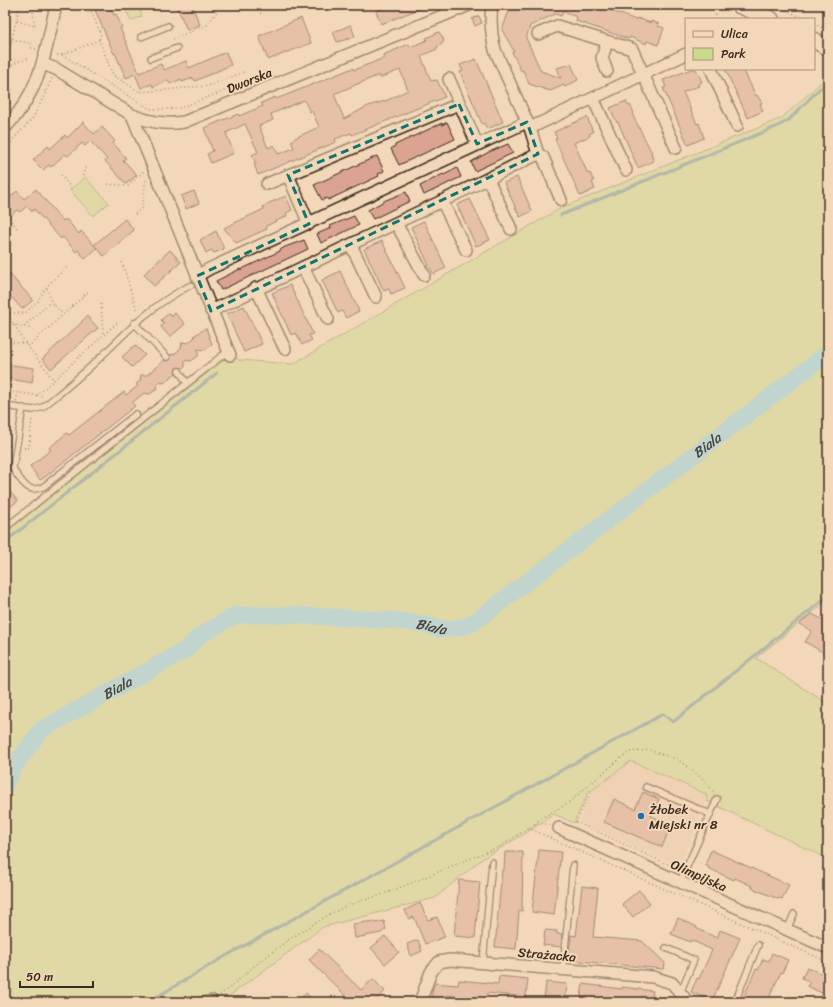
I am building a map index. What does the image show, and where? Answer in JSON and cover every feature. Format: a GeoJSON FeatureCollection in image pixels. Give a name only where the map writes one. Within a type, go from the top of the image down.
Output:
{"type":"FeatureCollection","features":[{"type":"Feature","properties":{"kind":"street"},"geometry":{"type":"LineString","coordinates":[[5,128],[17,116],[28,100],[39,76],[56,5]]}},
{"type":"Feature","properties":{"kind":"street","name":"Dworska"},"geometry":{"type":"LineString","coordinates":[[43,64],[56,69],[132,115],[157,123],[171,124],[184,122],[468,5]]}},
{"type":"Feature","properties":{"kind":"street"},"geometry":{"type":"LineString","coordinates":[[492,5],[490,21],[491,37],[495,50],[528,125],[538,154],[543,158],[562,200]]}},
{"type":"Feature","properties":{"kind":"street"},"geometry":{"type":"LineString","coordinates":[[738,5],[770,18]]}},
{"type":"Feature","properties":{"kind":"street"},"geometry":{"type":"LineString","coordinates":[[538,34],[557,26],[632,49],[676,148]]}},
{"type":"Feature","properties":{"kind":"street"},"geometry":{"type":"LineString","coordinates":[[815,41],[828,48]]}},
{"type":"Feature","properties":{"kind":"street"},"geometry":{"type":"LineString","coordinates":[[607,42],[602,58],[607,71]]}},
{"type":"Feature","properties":{"kind":"street"},"geometry":{"type":"LineString","coordinates":[[194,281],[209,269],[309,224],[477,144],[593,98],[685,54]]}},
{"type":"Feature","properties":{"kind":"street"},"geometry":{"type":"LineString","coordinates":[[711,70],[737,126]]}},
{"type":"Feature","properties":{"kind":"street"},"geometry":{"type":"LineString","coordinates":[[450,79],[459,104],[477,144]]}},
{"type":"Feature","properties":{"kind":"street"},"geometry":{"type":"LineString","coordinates":[[593,98],[626,170]]}},
{"type":"Feature","properties":{"kind":"street"},"geometry":{"type":"LineString","coordinates":[[267,184],[459,104]]}},
{"type":"Feature","properties":{"kind":"street"},"geometry":{"type":"LineString","coordinates":[[132,115],[194,281],[211,310],[226,355]]}},
{"type":"Feature","properties":{"kind":"street"},"geometry":{"type":"LineString","coordinates":[[211,310],[538,154]]}},
{"type":"Feature","properties":{"kind":"street"},"geometry":{"type":"LineString","coordinates":[[288,175],[309,224]]}},
{"type":"Feature","properties":{"kind":"street"},"geometry":{"type":"LineString","coordinates":[[488,179],[512,229]]}},
{"type":"Feature","properties":{"kind":"street"},"geometry":{"type":"LineString","coordinates":[[442,201],[466,250]]}},
{"type":"Feature","properties":{"kind":"street"},"geometry":{"type":"LineString","coordinates":[[396,223],[424,275]]}},
{"type":"Feature","properties":{"kind":"street"},"geometry":{"type":"LineString","coordinates":[[350,245],[376,297]]}},
{"type":"Feature","properties":{"kind":"street"},"geometry":{"type":"LineString","coordinates":[[303,267],[328,318]]}},
{"type":"Feature","properties":{"kind":"street"},"geometry":{"type":"LineString","coordinates":[[256,288],[285,349]]}},
{"type":"Feature","properties":{"kind":"street","name":"Olimpijska"},"geometry":{"type":"LineString","coordinates":[[559,828],[682,877],[787,930],[828,948]]}},
{"type":"Feature","properties":{"kind":"street","name":"Strażacka"},"geometry":{"type":"LineString","coordinates":[[420,1002],[431,972],[438,962],[450,960],[653,977],[672,983],[688,1002]]}},
{"type":"Feature","properties":{"kind":"lane"},"geometry":{"type":"LineString","coordinates":[[141,37],[168,26]]}},
{"type":"Feature","properties":{"kind":"lane"},"geometry":{"type":"LineString","coordinates":[[151,58],[177,48]]}},
{"type":"Feature","properties":{"kind":"lane"},"geometry":{"type":"LineString","coordinates":[[5,406],[33,410],[43,407],[101,357],[134,323],[156,306],[194,281]]}},
{"type":"Feature","properties":{"kind":"lane"},"geometry":{"type":"LineString","coordinates":[[134,323],[167,357]]}},
{"type":"Feature","properties":{"kind":"lane"},"geometry":{"type":"LineString","coordinates":[[5,528],[187,383],[226,355]]}},
{"type":"Feature","properties":{"kind":"lane"},"geometry":{"type":"LineString","coordinates":[[179,371],[187,383]]}},
{"type":"Feature","properties":{"kind":"lane"},"geometry":{"type":"LineString","coordinates":[[23,408],[13,467],[14,471],[25,487],[35,490],[43,487],[136,414]]}},
{"type":"Feature","properties":{"kind":"lane"},"geometry":{"type":"LineString","coordinates":[[646,787],[710,814]]}},
{"type":"Feature","properties":{"kind":"lane"},"geometry":{"type":"LineString","coordinates":[[682,877],[717,799]]}},
{"type":"Feature","properties":{"kind":"lane"},"geometry":{"type":"LineString","coordinates":[[483,962],[492,862]]}},
{"type":"Feature","properties":{"kind":"lane"},"geometry":{"type":"LineString","coordinates":[[564,969],[573,865]]}},
{"type":"Feature","properties":{"kind":"lane"},"geometry":{"type":"LineString","coordinates":[[787,930],[794,914]]}},
{"type":"Feature","properties":{"kind":"lane"},"geometry":{"type":"LineString","coordinates":[[735,1002],[758,945]]}},
{"type":"Feature","properties":{"kind":"lane"},"geometry":{"type":"LineString","coordinates":[[666,948],[694,960],[680,993]]}},
{"type":"Feature","properties":{"kind":"lane"},"geometry":{"type":"LineString","coordinates":[[193,1002],[213,998]]}},
{"type":"Feature","properties":{"kind":"path"},"geometry":{"type":"LineString","coordinates":[[5,69],[20,5]]}},
{"type":"Feature","properties":{"kind":"path"},"geometry":{"type":"LineString","coordinates":[[16,21],[35,26],[32,5]]}},
{"type":"Feature","properties":{"kind":"path"},"geometry":{"type":"LineString","coordinates":[[88,5],[101,34],[99,40],[113,75],[140,92],[208,86],[246,71]]}},
{"type":"Feature","properties":{"kind":"path"},"geometry":{"type":"LineString","coordinates":[[258,5],[262,16]]}},
{"type":"Feature","properties":{"kind":"path"},"geometry":{"type":"LineString","coordinates":[[775,5],[803,18]]}},
{"type":"Feature","properties":{"kind":"path"},"geometry":{"type":"LineString","coordinates":[[173,39],[207,25],[218,10]]}},
{"type":"Feature","properties":{"kind":"path"},"geometry":{"type":"LineString","coordinates":[[714,18],[716,14]]}},
{"type":"Feature","properties":{"kind":"path"},"geometry":{"type":"LineString","coordinates":[[815,24],[828,31]]}},
{"type":"Feature","properties":{"kind":"path"},"geometry":{"type":"LineString","coordinates":[[12,39],[32,44]]}},
{"type":"Feature","properties":{"kind":"path"},"geometry":{"type":"LineString","coordinates":[[62,56],[99,40]]}},
{"type":"Feature","properties":{"kind":"path"},"geometry":{"type":"LineString","coordinates":[[57,55],[62,56],[150,109],[177,109],[251,81]]}},
{"type":"Feature","properties":{"kind":"path"},"geometry":{"type":"LineString","coordinates":[[8,59],[19,61]]}},
{"type":"Feature","properties":{"kind":"path"},"geometry":{"type":"LineString","coordinates":[[5,69],[19,61],[28,59]]}},
{"type":"Feature","properties":{"kind":"path"},"geometry":{"type":"LineString","coordinates":[[5,86],[15,92]]}},
{"type":"Feature","properties":{"kind":"path"},"geometry":{"type":"LineString","coordinates":[[5,148],[33,118],[46,92]]}},
{"type":"Feature","properties":{"kind":"path"},"geometry":{"type":"LineString","coordinates":[[82,180],[86,165]]}},
{"type":"Feature","properties":{"kind":"path"},"geometry":{"type":"LineString","coordinates":[[108,184],[128,186],[147,168],[142,208],[135,214]]}},
{"type":"Feature","properties":{"kind":"path"},"geometry":{"type":"LineString","coordinates":[[61,175],[71,188]]}},
{"type":"Feature","properties":{"kind":"path"},"geometry":{"type":"LineString","coordinates":[[6,214],[18,229]]}},
{"type":"Feature","properties":{"kind":"path"},"geometry":{"type":"LineString","coordinates":[[122,262],[140,319]]}},
{"type":"Feature","properties":{"kind":"path"},"geometry":{"type":"LineString","coordinates":[[6,312],[25,313],[38,301],[47,286],[67,267]]}},
{"type":"Feature","properties":{"kind":"path"},"geometry":{"type":"LineString","coordinates":[[47,286],[51,302],[63,314]]}},
{"type":"Feature","properties":{"kind":"path"},"geometry":{"type":"LineString","coordinates":[[28,347],[89,291]]}},
{"type":"Feature","properties":{"kind":"path"},"geometry":{"type":"LineString","coordinates":[[24,327],[51,302]]}},
{"type":"Feature","properties":{"kind":"path"},"geometry":{"type":"LineString","coordinates":[[101,304],[103,334]]}},
{"type":"Feature","properties":{"kind":"path"},"geometry":{"type":"LineString","coordinates":[[8,315],[28,347],[54,380]]}},
{"type":"Feature","properties":{"kind":"path"},"geometry":{"type":"LineString","coordinates":[[5,322],[30,328],[40,336]]}},
{"type":"Feature","properties":{"kind":"path"},"geometry":{"type":"LineString","coordinates":[[36,396],[118,322]]}},
{"type":"Feature","properties":{"kind":"path"},"geometry":{"type":"LineString","coordinates":[[5,341],[26,344]]}},
{"type":"Feature","properties":{"kind":"path"},"geometry":{"type":"LineString","coordinates":[[5,391],[36,396],[56,397]]}},
{"type":"Feature","properties":{"kind":"path"},"geometry":{"type":"LineString","coordinates":[[213,998],[228,989],[259,962],[288,940],[330,914],[348,905],[384,894],[494,848],[514,838],[540,819],[568,803],[628,752],[649,750],[677,759],[703,779],[713,790],[717,799]]}},
{"type":"Feature","properties":{"kind":"path"},"geometry":{"type":"LineString","coordinates":[[590,793],[576,822],[682,877]]}},
{"type":"Feature","properties":{"kind":"path"},"geometry":{"type":"LineString","coordinates":[[535,824],[546,824],[559,828]]}},
{"type":"Feature","properties":{"kind":"path"},"geometry":{"type":"LineString","coordinates":[[528,828],[828,962]]}},
{"type":"Feature","properties":{"kind":"highlighted area"},"geometry":{"type":"Polygon","coordinates":[[[459,104],[477,144],[527,122],[538,154],[211,311],[197,276],[309,224],[288,175],[459,104]]]}},
{"type":"Feature","properties":{"kind":"shaded area","name":"Żłobek Miejski nr 8"},"geometry":{"type":"Polygon","coordinates":[[[631,761],[706,795],[707,801],[682,859],[673,863],[579,822],[592,791],[631,761]]]}},
{"type":"Feature","properties":{"kind":"green space"},"geometry":{"type":"Polygon","coordinates":[[[124,5],[138,5],[142,16],[131,21],[124,5]]]}},
{"type":"Feature","properties":{"kind":"green space"},"geometry":{"type":"Polygon","coordinates":[[[828,76],[828,600],[756,658],[828,704],[828,859],[707,801],[706,794],[631,761],[591,791],[589,790],[574,823],[554,814],[482,859],[435,898],[323,927],[221,1002],[5,1002],[5,533],[230,355],[239,360],[293,364],[561,208],[782,118],[828,76]]]}},
{"type":"Feature","properties":{"kind":"green space"},"geometry":{"type":"Polygon","coordinates":[[[85,177],[109,203],[93,216],[70,190],[85,177]]]}},
{"type":"Feature","properties":{"kind":"building"},"geometry":{"type":"Polygon","coordinates":[[[93,5],[110,5],[114,15],[116,14],[122,27],[120,28],[139,73],[161,64],[164,70],[186,61],[189,68],[226,52],[231,65],[195,81],[193,78],[182,82],[181,79],[170,84],[168,80],[153,87],[152,84],[141,88],[135,74],[126,78],[93,5]]]}},
{"type":"Feature","properties":{"kind":"building"},"geometry":{"type":"Polygon","coordinates":[[[176,5],[192,5],[200,25],[187,30],[176,5]]]}},
{"type":"Feature","properties":{"kind":"building"},"geometry":{"type":"Polygon","coordinates":[[[399,5],[429,5],[381,24],[376,11],[388,6],[390,8],[399,5]]]}},
{"type":"Feature","properties":{"kind":"building"},"geometry":{"type":"Polygon","coordinates":[[[516,5],[590,5],[603,10],[604,8],[636,20],[637,18],[651,23],[651,21],[664,28],[658,45],[647,41],[646,44],[630,37],[629,39],[576,21],[577,17],[563,12],[561,16],[555,14],[530,26],[526,38],[541,71],[561,78],[557,68],[571,64],[578,80],[565,87],[564,85],[550,91],[529,84],[523,70],[521,71],[512,52],[514,51],[502,30],[510,8],[516,5]]]}},
{"type":"Feature","properties":{"kind":"building"},"geometry":{"type":"Polygon","coordinates":[[[479,16],[482,23],[475,26],[472,19],[479,16]]]}},
{"type":"Feature","properties":{"kind":"building"},"geometry":{"type":"Polygon","coordinates":[[[301,18],[311,43],[268,60],[259,36],[301,18]]]}},
{"type":"Feature","properties":{"kind":"building"},"geometry":{"type":"Polygon","coordinates":[[[351,25],[355,37],[337,42],[333,32],[351,25]]]}},
{"type":"Feature","properties":{"kind":"building"},"geometry":{"type":"Polygon","coordinates":[[[439,32],[444,40],[442,44],[437,47],[437,49],[421,56],[431,81],[437,80],[445,97],[352,135],[351,133],[335,139],[336,142],[258,175],[254,164],[256,164],[252,155],[258,152],[245,124],[226,133],[234,153],[211,163],[207,154],[213,151],[204,128],[238,114],[239,116],[263,106],[261,103],[275,97],[276,99],[353,68],[354,70],[384,58],[383,55],[409,44],[410,47],[427,40],[426,38],[439,32]],[[400,70],[380,78],[379,75],[334,94],[344,119],[368,106],[388,100],[408,90],[400,70]],[[304,100],[271,114],[273,120],[259,126],[268,148],[274,145],[278,154],[294,148],[291,141],[319,127],[312,111],[310,112],[304,100]]]}},
{"type":"Feature","properties":{"kind":"building"},"geometry":{"type":"Polygon","coordinates":[[[476,59],[503,122],[487,129],[484,123],[482,124],[460,72],[463,71],[460,65],[476,59]]]}},
{"type":"Feature","properties":{"kind":"building"},"geometry":{"type":"Polygon","coordinates":[[[688,70],[696,70],[702,82],[698,84],[699,86],[683,92],[697,124],[699,123],[704,138],[688,145],[663,88],[666,87],[663,80],[688,70]]]}},
{"type":"Feature","properties":{"kind":"building"},"geometry":{"type":"Polygon","coordinates":[[[725,70],[743,70],[756,96],[757,95],[762,103],[760,104],[763,111],[748,118],[725,70]]]}},
{"type":"Feature","properties":{"kind":"building"},"geometry":{"type":"Polygon","coordinates":[[[626,101],[634,113],[632,114],[652,153],[651,154],[654,161],[638,168],[618,122],[617,123],[610,108],[626,101]]]}},
{"type":"Feature","properties":{"kind":"building"},"geometry":{"type":"Polygon","coordinates":[[[587,117],[593,132],[589,134],[590,136],[574,143],[588,174],[590,173],[594,181],[592,182],[595,189],[580,196],[555,139],[557,138],[554,132],[587,117]]]}},
{"type":"Feature","properties":{"kind":"building"},"geometry":{"type":"Polygon","coordinates":[[[83,122],[94,134],[102,127],[115,141],[113,143],[126,158],[123,160],[137,175],[126,184],[105,161],[107,159],[90,141],[85,146],[82,143],[68,156],[65,154],[51,167],[49,165],[43,170],[33,160],[48,146],[50,149],[65,135],[67,138],[83,122]]]}},
{"type":"Feature","properties":{"kind":"building"},"geometry":{"type":"Polygon","coordinates":[[[447,122],[455,139],[399,165],[391,149],[395,145],[447,122]]]}},
{"type":"Feature","properties":{"kind":"building"},"geometry":{"type":"Polygon","coordinates":[[[508,144],[513,153],[475,171],[471,162],[508,144]]]}},
{"type":"Feature","properties":{"kind":"building"},"geometry":{"type":"Polygon","coordinates":[[[377,156],[384,171],[378,174],[379,176],[328,200],[327,198],[322,200],[314,185],[377,156]]]}},
{"type":"Feature","properties":{"kind":"building"},"geometry":{"type":"Polygon","coordinates":[[[457,168],[461,177],[424,195],[420,186],[457,168]]]}},
{"type":"Feature","properties":{"kind":"building"},"geometry":{"type":"Polygon","coordinates":[[[517,177],[532,211],[520,217],[504,183],[517,177]]]}},
{"type":"Feature","properties":{"kind":"building"},"geometry":{"type":"Polygon","coordinates":[[[36,189],[63,221],[66,219],[79,234],[81,231],[97,248],[85,259],[78,250],[76,252],[63,237],[61,239],[34,209],[32,212],[27,206],[20,212],[17,210],[5,220],[5,202],[17,191],[24,199],[36,189]]]}},
{"type":"Feature","properties":{"kind":"building"},"geometry":{"type":"Polygon","coordinates":[[[194,191],[199,203],[186,209],[181,196],[194,191]]]}},
{"type":"Feature","properties":{"kind":"building"},"geometry":{"type":"Polygon","coordinates":[[[406,192],[410,201],[373,219],[368,210],[386,200],[406,192]]]}},
{"type":"Feature","properties":{"kind":"building"},"geometry":{"type":"Polygon","coordinates":[[[286,196],[292,210],[286,213],[287,216],[266,226],[267,229],[236,243],[224,228],[264,209],[263,207],[269,203],[286,196]]]}},
{"type":"Feature","properties":{"kind":"building"},"geometry":{"type":"Polygon","coordinates":[[[470,199],[490,240],[476,246],[457,205],[470,199]]]}},
{"type":"Feature","properties":{"kind":"building"},"geometry":{"type":"Polygon","coordinates":[[[354,216],[359,225],[321,243],[317,234],[331,228],[330,226],[354,216]]]}},
{"type":"Feature","properties":{"kind":"building"},"geometry":{"type":"Polygon","coordinates":[[[125,219],[134,230],[104,256],[94,245],[125,219]]]}},
{"type":"Feature","properties":{"kind":"building"},"geometry":{"type":"Polygon","coordinates":[[[424,221],[446,268],[433,274],[411,227],[424,221]]]}},
{"type":"Feature","properties":{"kind":"building"},"geometry":{"type":"Polygon","coordinates":[[[216,231],[224,249],[214,253],[212,250],[206,253],[200,240],[216,231]]]}},
{"type":"Feature","properties":{"kind":"building"},"geometry":{"type":"Polygon","coordinates":[[[304,240],[308,249],[221,290],[216,281],[280,251],[285,247],[304,240]]]}},
{"type":"Feature","properties":{"kind":"building"},"geometry":{"type":"Polygon","coordinates":[[[382,241],[405,288],[391,294],[389,289],[384,291],[364,249],[382,241]]]}},
{"type":"Feature","properties":{"kind":"building"},"geometry":{"type":"Polygon","coordinates":[[[170,250],[181,262],[154,286],[144,274],[170,250]]]}},
{"type":"Feature","properties":{"kind":"building"},"geometry":{"type":"Polygon","coordinates":[[[5,269],[33,300],[22,309],[5,290],[5,269]]]}},
{"type":"Feature","properties":{"kind":"building"},"geometry":{"type":"Polygon","coordinates":[[[340,271],[359,311],[346,318],[342,311],[338,313],[322,280],[340,271]]]}},
{"type":"Feature","properties":{"kind":"building"},"geometry":{"type":"Polygon","coordinates":[[[290,285],[313,334],[309,335],[312,340],[302,345],[296,333],[291,335],[272,293],[290,285]]]}},
{"type":"Feature","properties":{"kind":"building"},"geometry":{"type":"Polygon","coordinates":[[[244,306],[262,344],[244,352],[227,314],[244,306]]]}},
{"type":"Feature","properties":{"kind":"building"},"geometry":{"type":"Polygon","coordinates":[[[169,313],[172,317],[175,313],[185,324],[170,337],[161,327],[164,323],[161,320],[169,313]]]}},
{"type":"Feature","properties":{"kind":"building"},"geometry":{"type":"Polygon","coordinates":[[[87,316],[98,328],[51,369],[42,359],[87,316]]]}},
{"type":"Feature","properties":{"kind":"building"},"geometry":{"type":"Polygon","coordinates":[[[206,328],[212,344],[205,350],[198,349],[198,356],[191,361],[185,360],[185,367],[176,368],[176,373],[164,383],[158,382],[157,388],[154,391],[150,394],[144,393],[132,403],[135,406],[41,480],[38,478],[30,466],[51,450],[49,448],[67,433],[69,435],[124,392],[126,395],[138,386],[136,384],[140,381],[141,375],[147,375],[164,360],[170,360],[170,355],[174,354],[181,348],[182,342],[188,343],[194,338],[195,335],[206,328]]]}},
{"type":"Feature","properties":{"kind":"building"},"geometry":{"type":"Polygon","coordinates":[[[135,345],[145,355],[132,367],[122,357],[135,345]]]}},
{"type":"Feature","properties":{"kind":"building"},"geometry":{"type":"Polygon","coordinates":[[[5,364],[34,368],[32,383],[5,378],[5,364]]]}},
{"type":"Feature","properties":{"kind":"building"},"geometry":{"type":"Polygon","coordinates":[[[5,486],[18,501],[5,510],[5,486]]]}},
{"type":"Feature","properties":{"kind":"building"},"geometry":{"type":"Polygon","coordinates":[[[812,614],[828,622],[828,655],[805,642],[812,631],[799,624],[812,614]]]}},
{"type":"Feature","properties":{"kind":"building"},"geometry":{"type":"Polygon","coordinates":[[[643,792],[659,799],[651,816],[671,825],[662,847],[604,822],[614,799],[635,809],[643,792]]]}},
{"type":"Feature","properties":{"kind":"building"},"geometry":{"type":"Polygon","coordinates":[[[539,850],[561,852],[554,915],[532,912],[539,850]]]}},
{"type":"Feature","properties":{"kind":"building"},"geometry":{"type":"Polygon","coordinates":[[[711,850],[789,885],[782,899],[778,899],[752,888],[752,886],[735,878],[734,880],[708,868],[708,866],[705,865],[711,850]]]}},
{"type":"Feature","properties":{"kind":"building"},"geometry":{"type":"Polygon","coordinates":[[[505,852],[523,852],[522,911],[519,911],[516,949],[495,947],[505,852]]]}},
{"type":"Feature","properties":{"kind":"building"},"geometry":{"type":"Polygon","coordinates":[[[459,880],[480,882],[475,938],[454,936],[459,880]]]}},
{"type":"Feature","properties":{"kind":"building"},"geometry":{"type":"Polygon","coordinates":[[[582,886],[598,888],[593,937],[642,941],[665,963],[664,969],[568,960],[571,935],[576,936],[582,886]]]}},
{"type":"Feature","properties":{"kind":"building"},"geometry":{"type":"Polygon","coordinates":[[[639,890],[650,903],[633,917],[622,904],[639,890]]]}},
{"type":"Feature","properties":{"kind":"building"},"geometry":{"type":"Polygon","coordinates":[[[420,903],[428,920],[437,917],[445,937],[425,944],[414,917],[409,919],[405,910],[420,903]]]}},
{"type":"Feature","properties":{"kind":"building"},"geometry":{"type":"Polygon","coordinates":[[[678,918],[717,938],[720,930],[740,938],[712,1001],[691,992],[697,978],[699,979],[712,950],[691,940],[690,942],[671,934],[678,918]]]}},
{"type":"Feature","properties":{"kind":"building"},"geometry":{"type":"Polygon","coordinates":[[[374,921],[375,923],[384,921],[386,929],[381,933],[355,938],[353,924],[374,921]]]}},
{"type":"Feature","properties":{"kind":"building"},"geometry":{"type":"Polygon","coordinates":[[[545,930],[557,931],[557,934],[562,934],[561,947],[543,945],[545,930]]]}},
{"type":"Feature","properties":{"kind":"building"},"geometry":{"type":"Polygon","coordinates":[[[385,936],[399,952],[385,964],[371,948],[385,936]]]}},
{"type":"Feature","properties":{"kind":"building"},"geometry":{"type":"Polygon","coordinates":[[[418,940],[422,951],[411,956],[407,944],[418,940]]]}},
{"type":"Feature","properties":{"kind":"building"},"geometry":{"type":"Polygon","coordinates":[[[319,949],[361,990],[373,979],[385,991],[375,1002],[352,1002],[309,960],[319,949]]]}},
{"type":"Feature","properties":{"kind":"building"},"geometry":{"type":"Polygon","coordinates":[[[772,953],[788,960],[767,1002],[752,1002],[743,998],[756,969],[758,970],[763,959],[769,961],[772,953]]]}},
{"type":"Feature","properties":{"kind":"building"},"geometry":{"type":"Polygon","coordinates":[[[807,967],[828,976],[828,996],[807,986],[810,982],[802,978],[807,967]]]}},
{"type":"Feature","properties":{"kind":"building"},"geometry":{"type":"Polygon","coordinates":[[[499,976],[528,979],[526,997],[487,993],[486,999],[446,995],[446,998],[431,997],[434,983],[458,985],[459,980],[498,984],[499,976]]]}},
{"type":"Feature","properties":{"kind":"building"},"geometry":{"type":"Polygon","coordinates":[[[546,982],[567,984],[565,1002],[544,1000],[546,982]]]}},
{"type":"Feature","properties":{"kind":"building"},"geometry":{"type":"Polygon","coordinates":[[[583,984],[653,991],[651,1002],[620,1002],[591,998],[591,1002],[580,1002],[583,984]]]}},
{"type":"Feature","properties":{"kind":"building"},"geometry":{"type":"Polygon","coordinates":[[[306,993],[315,1002],[298,1002],[306,993]]]}},
{"type":"Feature","properties":{"kind":"waterway"},"geometry":{"type":"LineString","coordinates":[[561,215],[776,127],[789,120],[819,89],[828,84]]}},
{"type":"Feature","properties":{"kind":"waterway","name":"Biala"},"geometry":{"type":"LineString","coordinates":[[5,785],[13,768],[41,730],[187,649],[198,637],[235,615],[294,615],[400,621],[427,625],[439,629],[448,629],[473,623],[828,353]]}},
{"type":"Feature","properties":{"kind":"waterway"},"geometry":{"type":"LineString","coordinates":[[5,542],[217,373]]}},
{"type":"Feature","properties":{"kind":"waterway"},"geometry":{"type":"LineString","coordinates":[[148,1002],[224,957],[663,714],[673,722],[828,596]]}},
{"type":"Feature","properties":{"kind":"place","name":"Żłobek Miejski nr 8"},"geometry":{"type":"Point","coordinates":[641,816]}}]}
